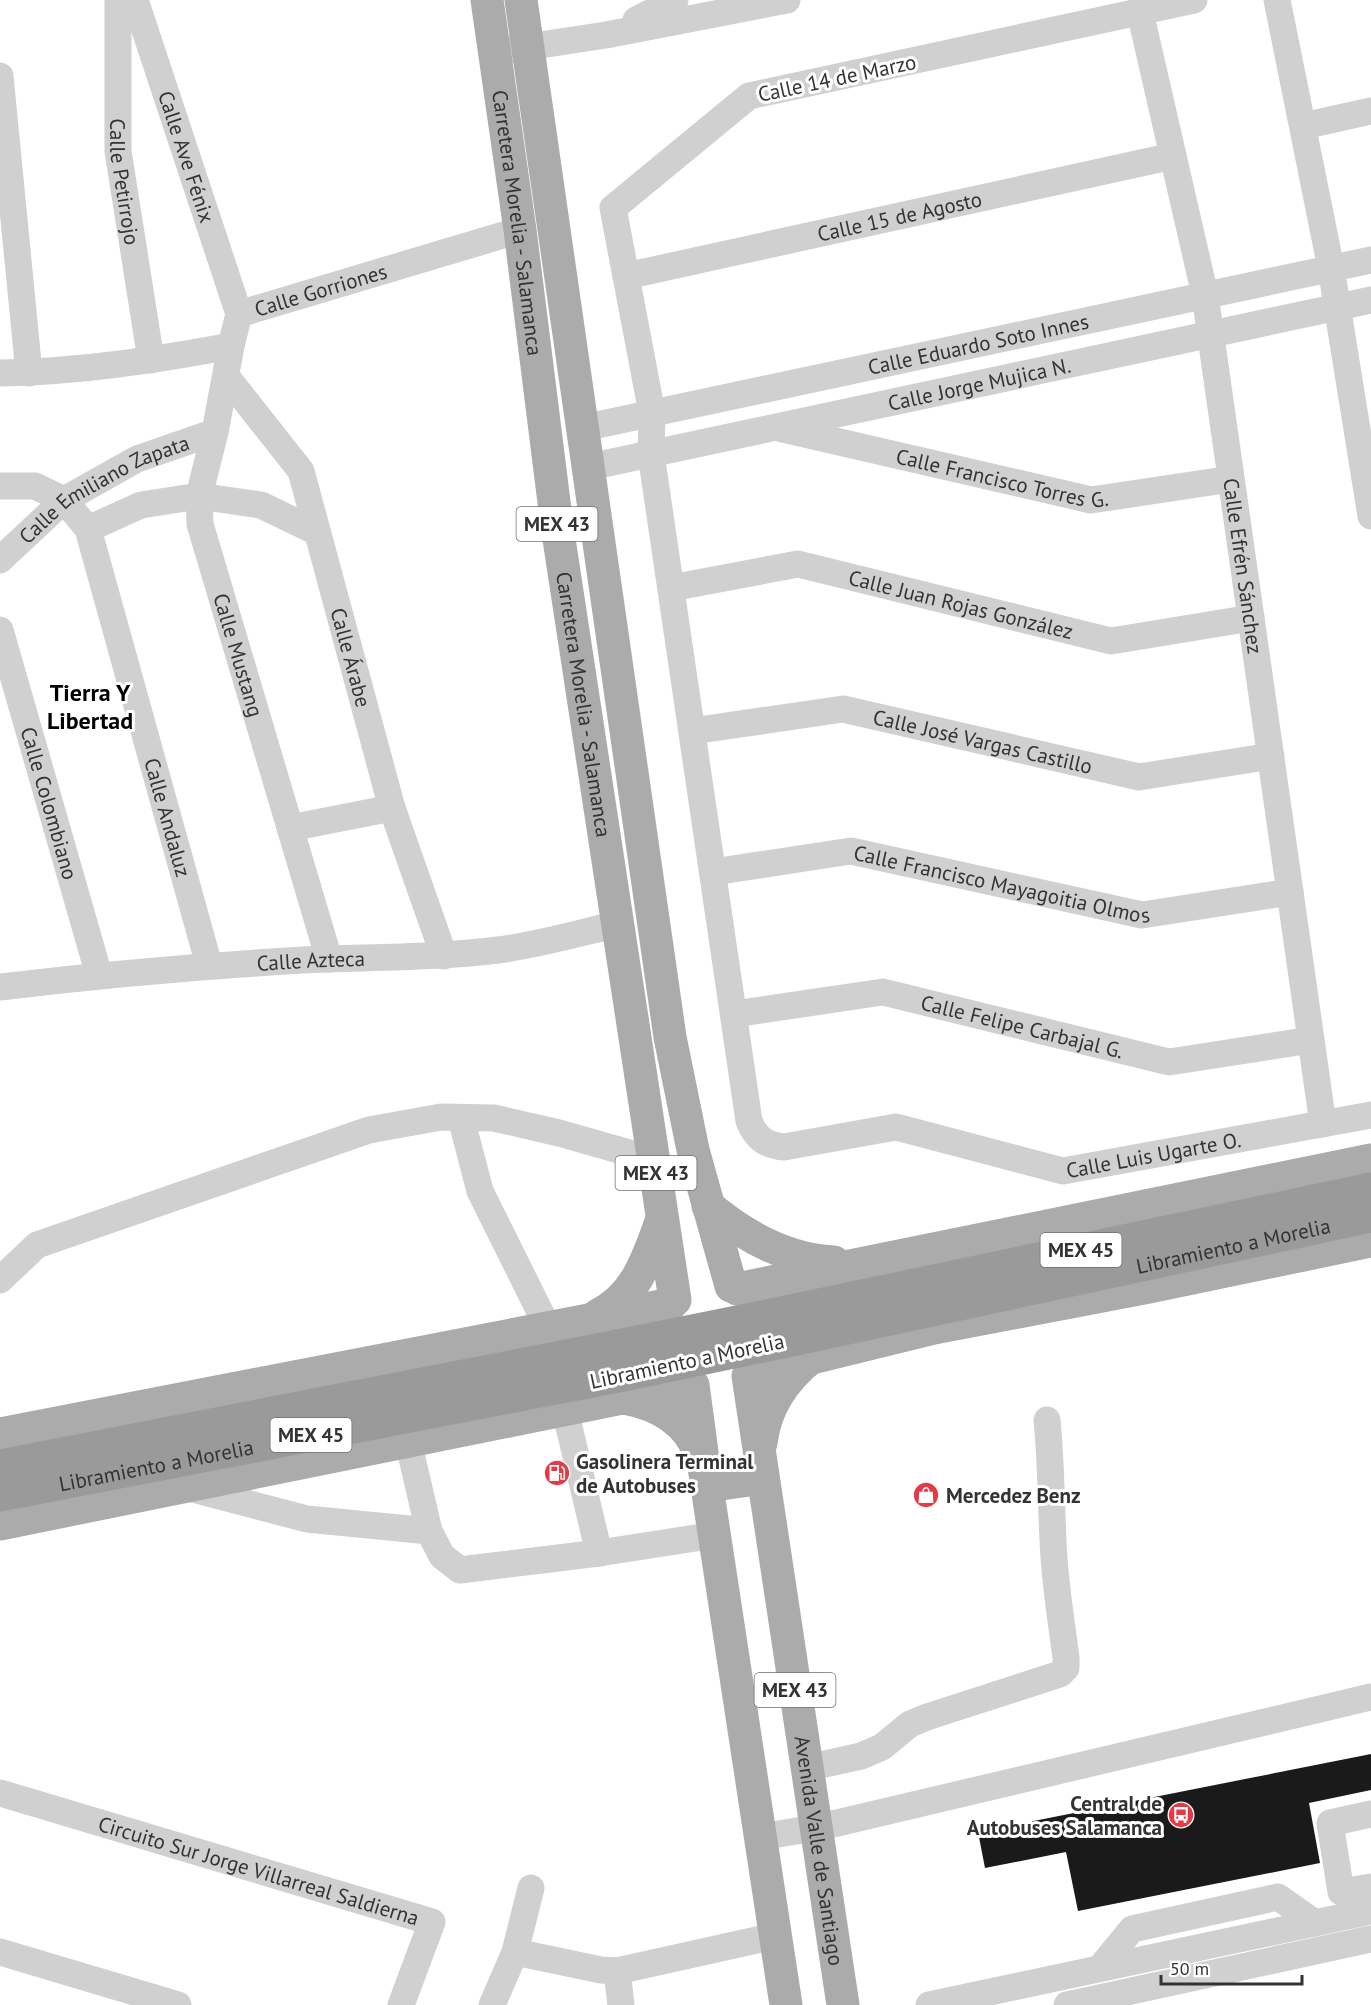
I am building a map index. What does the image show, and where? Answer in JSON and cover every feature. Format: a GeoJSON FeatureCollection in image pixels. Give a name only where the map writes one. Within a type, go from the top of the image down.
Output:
{"type":"FeatureCollection","features":[{"type":"Feature","properties":{"kind":"highway","name":"Libramiento a Morelia"},"geometry":{"type":"LineString","coordinates":[[800,1336],[1371,1189]]}},
{"type":"Feature","properties":{"kind":"highway","name":"Libramiento a Morelia"},"geometry":{"type":"LineString","coordinates":[[0,1495],[622,1373],[1371,1216]]}},
{"type":"Feature","properties":{"kind":"highway","name":"Libramiento a Morelia"},"geometry":{"type":"LineString","coordinates":[[0,1466],[622,1373]]}},
{"type":"Feature","properties":{"kind":"main road","name":"Carretera Morelia - Salamanca"},"geometry":{"type":"LineString","coordinates":[[487,0],[520,230],[558,526],[663,1218],[673,1302]]}},
{"type":"Feature","properties":{"kind":"main road","name":"Carretera Morelia - Salamanca"},"geometry":{"type":"LineString","coordinates":[[521,0],[670,1037],[693,1150],[734,1287]]}},
{"type":"Feature","properties":{"kind":"main road"},"geometry":{"type":"LineString","coordinates":[[558,526],[562,483],[583,428]]}},
{"type":"Feature","properties":{"kind":"main road"},"geometry":{"type":"LineString","coordinates":[[0,1434],[589,1320],[673,1302],[691,1288],[704,1284],[718,1283],[734,1287],[887,1259],[1371,1160]]}},
{"type":"Feature","properties":{"kind":"main road"},"geometry":{"type":"LineString","coordinates":[[708,1206],[733,1227],[760,1243],[791,1254],[822,1261],[855,1262],[887,1259]]}},
{"type":"Feature","properties":{"kind":"main road"},"geometry":{"type":"LineString","coordinates":[[589,1320],[606,1312],[632,1287],[642,1272],[663,1218]]}},
{"type":"Feature","properties":{"kind":"main road"},"geometry":{"type":"LineString","coordinates":[[0,1524],[565,1410],[622,1373],[692,1384],[703,1388],[731,1386],[800,1336],[934,1328],[1371,1241]]}},
{"type":"Feature","properties":{"kind":"main road","name":"MEX 43"},"geometry":{"type":"LineString","coordinates":[[734,1287],[746,1294],[759,1309],[766,1327],[762,1356],[750,1374]]}},
{"type":"Feature","properties":{"kind":"main road","name":"MEX 43"},"geometry":{"type":"LineString","coordinates":[[673,1302],[662,1323],[661,1343],[668,1363],[674,1371],[692,1384],[786,2005]]}},
{"type":"Feature","properties":{"kind":"main road"},"geometry":{"type":"LineString","coordinates":[[622,1373],[643,1401],[660,1408],[676,1419],[688,1433],[698,1449],[706,1476],[762,1469],[764,1430],[773,1402],[783,1385],[797,1370],[800,1336]]}},
{"type":"Feature","properties":{"kind":"main road","name":"Avenida Valle de Santiago"},"geometry":{"type":"LineString","coordinates":[[750,1374],[762,1469],[843,2005]]}},
{"type":"Feature","properties":{"kind":"street","name":"Calle Petirrojo"},"geometry":{"type":"LineString","coordinates":[[118,0],[118,151],[151,360]]}},
{"type":"Feature","properties":{"kind":"street","name":"Calle Ave Fénix"},"geometry":{"type":"LineString","coordinates":[[135,0],[239,314]]}},
{"type":"Feature","properties":{"kind":"street"},"geometry":{"type":"LineString","coordinates":[[606,35],[675,0]]}},
{"type":"Feature","properties":{"kind":"street"},"geometry":{"type":"LineString","coordinates":[[495,52],[606,35],[787,0]]}},
{"type":"Feature","properties":{"kind":"street","name":"Calle 14 de Marzo"},"geometry":{"type":"LineString","coordinates":[[761,1141],[753,1132],[749,1121],[651,454],[652,413],[614,208],[749,96],[1194,0]]}},
{"type":"Feature","properties":{"kind":"street"},"geometry":{"type":"LineString","coordinates":[[1277,0],[1331,268],[1366,459],[1371,516]]}},
{"type":"Feature","properties":{"kind":"street","name":"Calle Efrén Sánchez"},"geometry":{"type":"LineString","coordinates":[[1140,12],[1205,295],[1323,1124]]}},
{"type":"Feature","properties":{"kind":"street"},"geometry":{"type":"LineString","coordinates":[[0,75],[29,373]]}},
{"type":"Feature","properties":{"kind":"street"},"geometry":{"type":"LineString","coordinates":[[1303,126],[1371,111]]}},
{"type":"Feature","properties":{"kind":"street","name":"Calle 15 de Agosto"},"geometry":{"type":"LineString","coordinates":[[626,276],[1173,156]]}},
{"type":"Feature","properties":{"kind":"street","name":"Calle Gorriones"},"geometry":{"type":"LineString","coordinates":[[231,346],[239,314],[520,230]]}},
{"type":"Feature","properties":{"kind":"street","name":"Calle Eduardo Soto Innes"},"geometry":{"type":"LineString","coordinates":[[583,428],[1371,260]]}},
{"type":"Feature","properties":{"kind":"street","name":"Calle Jorge Mujica N."},"geometry":{"type":"LineString","coordinates":[[589,467],[1371,300]]}},
{"type":"Feature","properties":{"kind":"street"},"geometry":{"type":"LineString","coordinates":[[0,374],[90,368],[231,346]]}},
{"type":"Feature","properties":{"kind":"street","name":"Calle Mustang"},"geometry":{"type":"LineString","coordinates":[[231,346],[215,432],[199,496],[201,524],[329,959]]}},
{"type":"Feature","properties":{"kind":"street","name":"Calle Árabe"},"geometry":{"type":"LineString","coordinates":[[226,376],[301,471],[392,808],[444,956]]}},
{"type":"Feature","properties":{"kind":"street","name":"Calle Francisco Torres G."},"geometry":{"type":"LineString","coordinates":[[776,427],[1091,500],[1231,479]]}},
{"type":"Feature","properties":{"kind":"street","name":"Calle Emiliano Zapata"},"geometry":{"type":"LineString","coordinates":[[0,560],[64,500],[137,459],[215,432]]}},
{"type":"Feature","properties":{"kind":"street"},"geometry":{"type":"LineString","coordinates":[[0,486],[35,486],[64,500],[88,529]]}},
{"type":"Feature","properties":{"kind":"street","name":"Calle Emiliano Zapata"},"geometry":{"type":"LineString","coordinates":[[88,529],[141,505],[199,496],[261,505],[317,532]]}},
{"type":"Feature","properties":{"kind":"street","name":"Calle Andaluz"},"geometry":{"type":"LineString","coordinates":[[88,529],[209,965]]}},
{"type":"Feature","properties":{"kind":"street","name":"Calle Juan Rojas González"},"geometry":{"type":"LineString","coordinates":[[671,588],[798,564],[1111,641],[1251,618]]}},
{"type":"Feature","properties":{"kind":"street","name":"Calle Colombiano"},"geometry":{"type":"LineString","coordinates":[[0,630],[99,975]]}},
{"type":"Feature","properties":{"kind":"street","name":"Calle José Vargas Castillo"},"geometry":{"type":"LineString","coordinates":[[692,731],[843,709],[1139,777],[1271,756]]}},
{"type":"Feature","properties":{"kind":"street"},"geometry":{"type":"LineString","coordinates":[[290,828],[392,808]]}},
{"type":"Feature","properties":{"kind":"street","name":"Calle Francisco Mayagoitia Olmos"},"geometry":{"type":"LineString","coordinates":[[713,872],[851,851],[1142,915],[1290,892]]}},
{"type":"Feature","properties":{"kind":"street","name":"Calle Azteca"},"geometry":{"type":"LineString","coordinates":[[0,987],[209,965],[444,956],[501,950],[618,924]]}},
{"type":"Feature","properties":{"kind":"street","name":"Calle Felipe Carbajal G."},"geometry":{"type":"LineString","coordinates":[[734,1014],[883,992],[1169,1062],[1311,1040]]}},
{"type":"Feature","properties":{"kind":"street","name":"Calle Luis Ugarte O."},"geometry":{"type":"LineString","coordinates":[[761,1141],[772,1146],[784,1147],[896,1127],[1063,1171],[1371,1115]]}},
{"type":"Feature","properties":{"kind":"street"},"geometry":{"type":"LineString","coordinates":[[0,1280],[37,1245],[369,1130],[441,1117],[494,1118],[559,1133],[654,1160]]}},
{"type":"Feature","properties":{"kind":"street"},"geometry":{"type":"LineString","coordinates":[[461,1118],[480,1191],[548,1328]]}},
{"type":"Feature","properties":{"kind":"street"},"geometry":{"type":"LineString","coordinates":[[565,1410],[599,1553]]}},
{"type":"Feature","properties":{"kind":"street"},"geometry":{"type":"LineString","coordinates":[[807,1768],[861,1756],[882,1747],[910,1724],[1060,1674],[1066,1668],[1052,1538],[1047,1420]]}},
{"type":"Feature","properties":{"kind":"street"},"geometry":{"type":"LineString","coordinates":[[408,1441],[429,1531],[442,1556],[460,1570],[599,1553],[715,1535]]}},
{"type":"Feature","properties":{"kind":"street"},"geometry":{"type":"LineString","coordinates":[[184,1487],[307,1519],[429,1531]]}},
{"type":"Feature","properties":{"kind":"street"},"geometry":{"type":"LineString","coordinates":[[760,1837],[816,1828],[1371,1697]]}},
{"type":"Feature","properties":{"kind":"street","name":"Circuito Sur Jorge Villarreal Saldierna"},"geometry":{"type":"LineString","coordinates":[[0,1793],[432,1922],[400,2005]]}},
{"type":"Feature","properties":{"kind":"street"},"geometry":{"type":"LineString","coordinates":[[1324,1921],[1341,1893],[1330,1823],[1371,1814]]}},
{"type":"Feature","properties":{"kind":"street"},"geometry":{"type":"LineString","coordinates":[[1341,1893],[1371,1887]]}},
{"type":"Feature","properties":{"kind":"street"},"geometry":{"type":"LineString","coordinates":[[492,2005],[515,1952],[531,1888]]}},
{"type":"Feature","properties":{"kind":"street"},"geometry":{"type":"LineString","coordinates":[[929,2005],[1371,1911]]}},
{"type":"Feature","properties":{"kind":"street"},"geometry":{"type":"LineString","coordinates":[[1324,1921],[1340,1946]]}},
{"type":"Feature","properties":{"kind":"street"},"geometry":{"type":"LineString","coordinates":[[515,1952],[601,1970],[617,1971],[775,1936]]}},
{"type":"Feature","properties":{"kind":"street"},"geometry":{"type":"LineString","coordinates":[[1067,2005],[1371,1939]]}},
{"type":"Feature","properties":{"kind":"street"},"geometry":{"type":"LineString","coordinates":[[0,1952],[104,1993],[178,2005]]}},
{"type":"Feature","properties":{"kind":"street"},"geometry":{"type":"LineString","coordinates":[[617,1971],[621,2005]]}},
{"type":"Feature","properties":{"kind":"building"},"geometry":{"type":"Polygon","coordinates":[[[1371,1754],[1371,1790],[1309,1803],[1320,1863],[1078,1911],[1066,1852],[985,1868],[978,1832],[1371,1754]]]}},
{"type":"Feature","properties":{"kind":"place","name":"Gasolinera Terminal de Autobuses"},"geometry":{"type":"Point","coordinates":[557,1473]}},
{"type":"Feature","properties":{"kind":"place","name":"Mercedez Benz"},"geometry":{"type":"Point","coordinates":[926,1495]}},
{"type":"Feature","properties":{"kind":"place","name":"Central de Autobuses Salamanca"},"geometry":{"type":"Point","coordinates":[1181,1815]}},
{"type":"Feature","properties":{"kind":"district","name":"Tierra Y Libertad"},"geometry":{"type":"Point","coordinates":[90,706]}}]}
